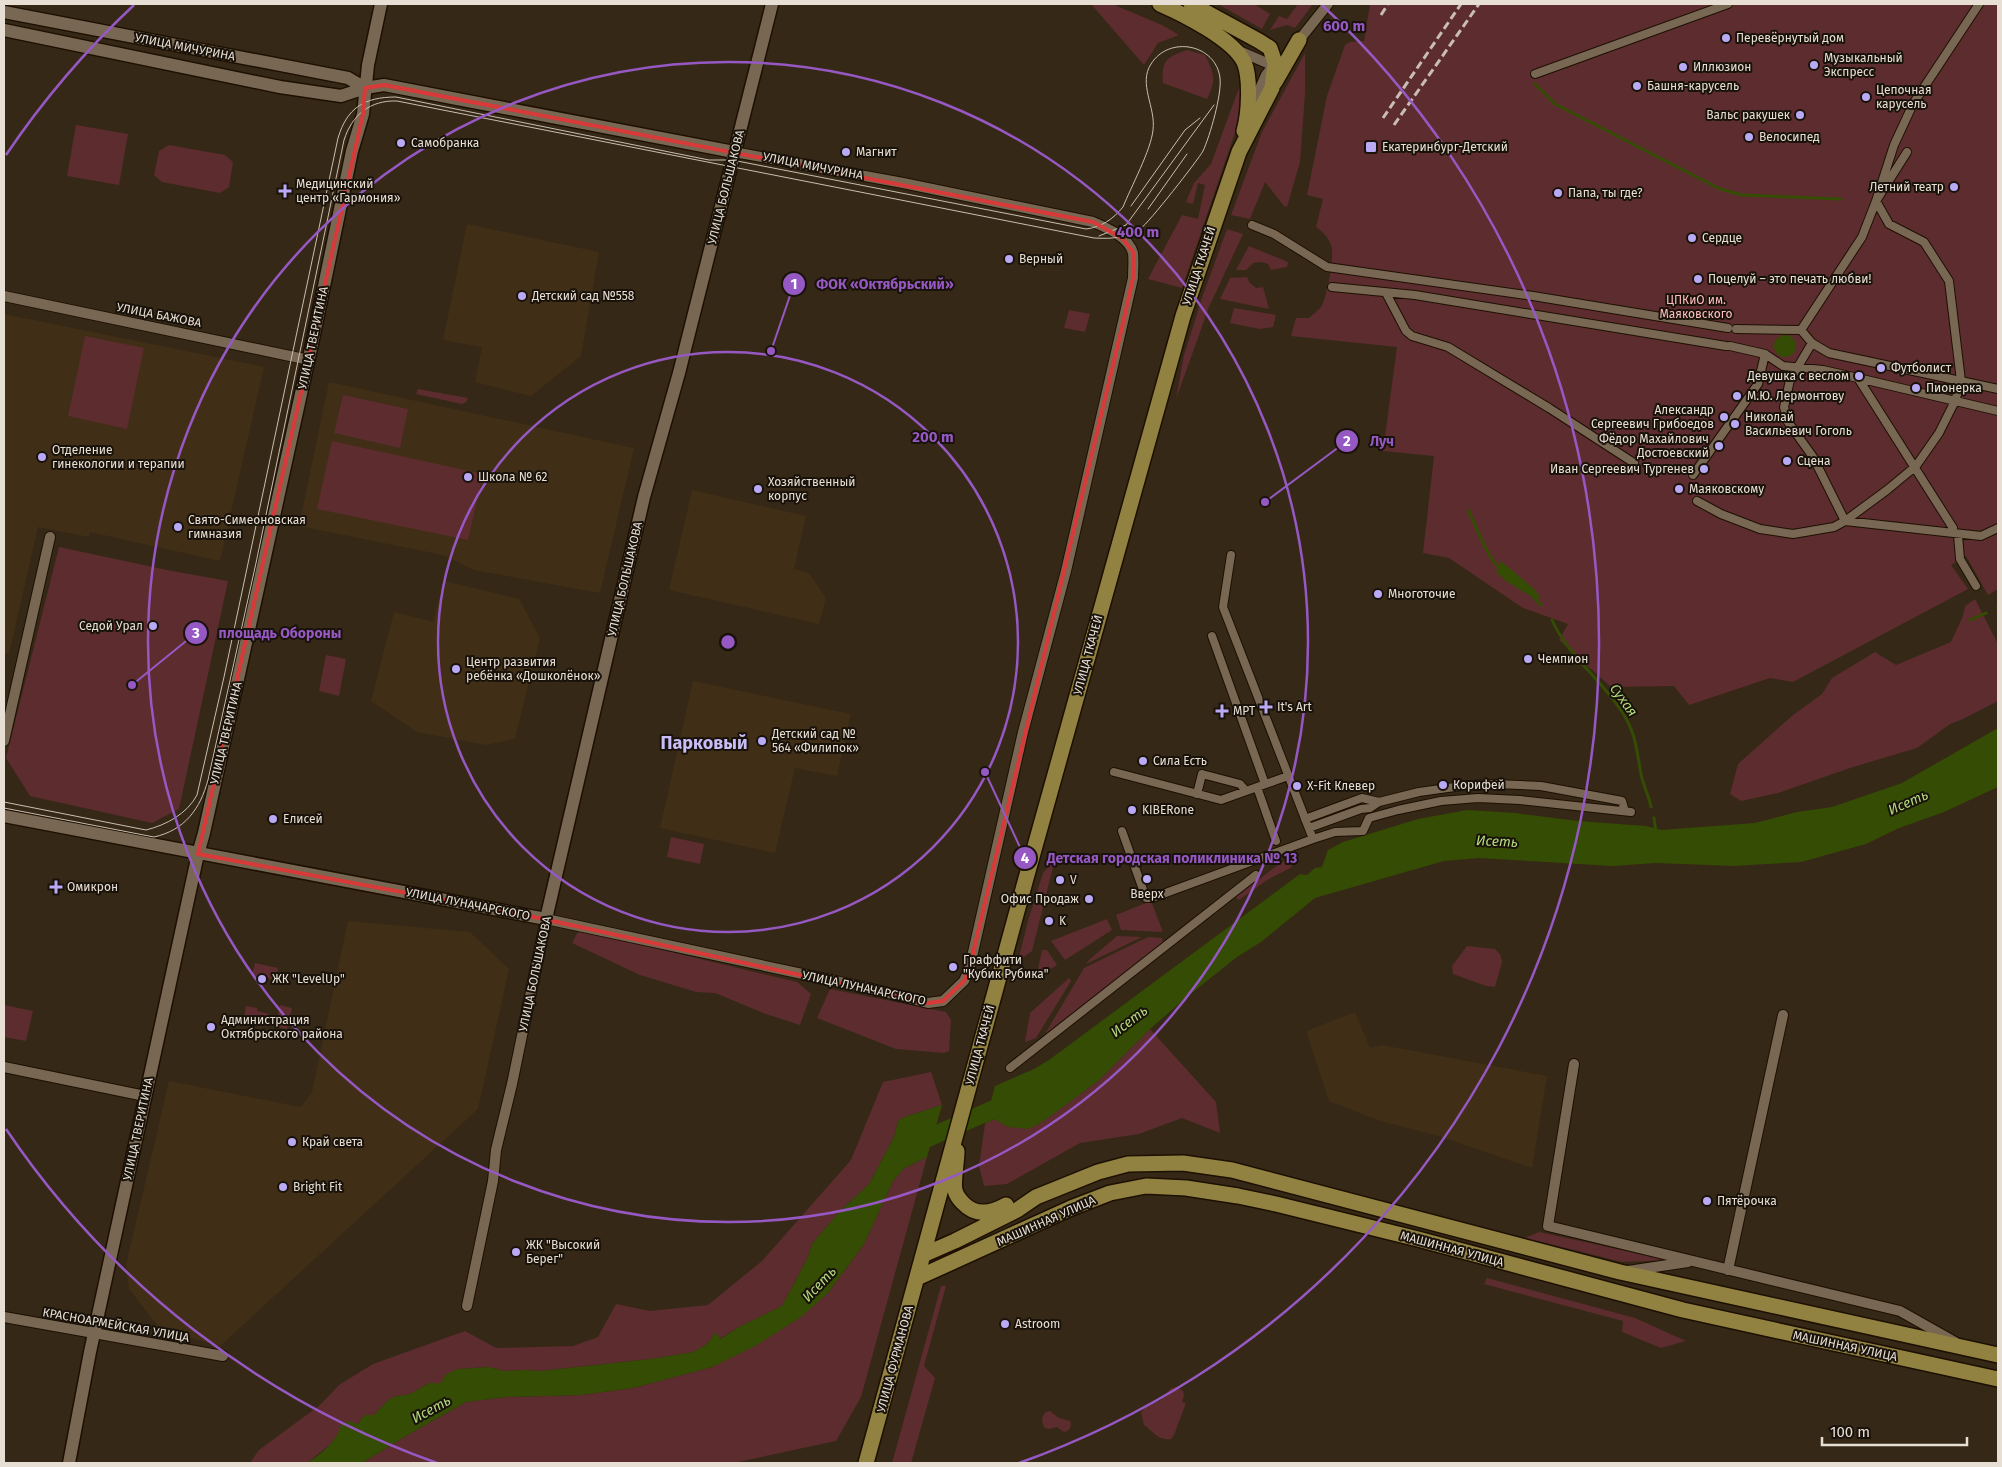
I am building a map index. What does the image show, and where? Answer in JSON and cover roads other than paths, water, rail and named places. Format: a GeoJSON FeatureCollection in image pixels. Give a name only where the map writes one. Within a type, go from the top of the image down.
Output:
{"type":"FeatureCollection","features":[{"type":"Feature","properties":{"kind":"main road"},"geometry":{"type":"LineString","coordinates":[[1160,4],[1192,19],[1232,47],[1244,62],[1248,115],[1239,152]]}},
{"type":"Feature","properties":{"kind":"main road"},"geometry":{"type":"LineString","coordinates":[[1191,4],[1270,48],[1275,63]]}},
{"type":"Feature","properties":{"kind":"main road"},"geometry":{"type":"LineString","coordinates":[[1259,41],[1268,45],[1284,47],[1299,40]]}},
{"type":"Feature","properties":{"kind":"main road"},"geometry":{"type":"LineString","coordinates":[[1272,88],[1299,40]]}},
{"type":"Feature","properties":{"kind":"main road","name":"УЛИЦА ТКАЧЕЙ"},"geometry":{"type":"LineString","coordinates":[[949,1180],[957,1132],[1183,316],[1239,152],[1272,88],[1275,63]]}},
{"type":"Feature","properties":{"kind":"main road","name":"МАШИННАЯ УЛИЦА"},"geometry":{"type":"LineString","coordinates":[[923,1254],[955,1241],[1017,1210],[1036,1197],[1098,1172],[1128,1164],[1183,1163],[1232,1170],[1620,1272],[1998,1355]]}},
{"type":"Feature","properties":{"kind":"main road"},"geometry":{"type":"LineString","coordinates":[[949,1180],[960,1200],[976,1212],[991,1212],[1023,1197],[1036,1197]]}},
{"type":"Feature","properties":{"kind":"main road"},"geometry":{"type":"LineString","coordinates":[[923,1254],[949,1180]]}},
{"type":"Feature","properties":{"kind":"main road","name":"МАШИННАЯ УЛИЦА"},"geometry":{"type":"LineString","coordinates":[[917,1278],[1071,1208],[1110,1193],[1146,1186],[1186,1188],[1238,1196],[1333,1218],[1683,1310],[1998,1379]]}},
{"type":"Feature","properties":{"kind":"main road","name":"УЛИЦА ФУРМАНОВА"},"geometry":{"type":"LineString","coordinates":[[866,1463],[923,1254]]}},
{"type":"Feature","properties":{"kind":"street","name":"УЛИЦА ТВЕРИТИНА"},"geometry":{"type":"LineString","coordinates":[[69,1463],[145,1096],[309,360],[352,151],[363,114],[364,88],[381,4]]}},
{"type":"Feature","properties":{"kind":"street","name":"УЛИЦА БОЛЬШАКОВА"},"geometry":{"type":"LineString","coordinates":[[467,1306],[493,1181],[496,1150],[512,1084],[546,919],[643,504],[772,4]]}},
{"type":"Feature","properties":{"kind":"street"},"geometry":{"type":"LineString","coordinates":[[1248,115],[1266,76],[1275,63],[1287,55],[1328,4]]}},
{"type":"Feature","properties":{"kind":"street"},"geometry":{"type":"LineString","coordinates":[[1535,74],[1728,4]]}},
{"type":"Feature","properties":{"kind":"street"},"geometry":{"type":"LineString","coordinates":[[1801,330],[1862,238],[1894,145],[1913,104],[1979,4]]}},
{"type":"Feature","properties":{"kind":"street","name":"УЛИЦА МИЧУРИНА"},"geometry":{"type":"LineString","coordinates":[[4,12],[348,78],[364,88]]}},
{"type":"Feature","properties":{"kind":"street","name":"УЛИЦА МИЧУРИНА"},"geometry":{"type":"LineString","coordinates":[[4,30],[280,87],[346,96],[364,88],[384,85],[903,183],[1093,222],[1122,238],[1133,252],[1133,278],[1081,507],[1023,732],[969,970],[964,981],[956,990]]}},
{"type":"Feature","properties":{"kind":"street"},"geometry":{"type":"LineString","coordinates":[[1232,47],[1267,63],[1275,63]]}},
{"type":"Feature","properties":{"kind":"street"},"geometry":{"type":"LineString","coordinates":[[1876,201],[1907,152]]}},
{"type":"Feature","properties":{"kind":"street"},"geometry":{"type":"LineString","coordinates":[[1697,501],[1721,514],[1760,529],[1793,534],[1834,527],[1845,521],[1916,466],[1939,433],[1956,401],[1962,381],[1949,281],[1924,242],[1889,224],[1876,201]]}},
{"type":"Feature","properties":{"kind":"street"},"geometry":{"type":"LineString","coordinates":[[1252,225],[1274,234],[1326,267],[1534,296],[1732,329],[1801,330],[1812,343],[1829,353],[1998,389]]}},
{"type":"Feature","properties":{"kind":"street"},"geometry":{"type":"LineString","coordinates":[[1332,287],[1415,295],[1728,346],[1765,354],[1783,366],[1798,366],[1858,378],[1998,410]]}},
{"type":"Feature","properties":{"kind":"street"},"geometry":{"type":"LineString","coordinates":[[1386,293],[1406,331],[1412,336],[1448,347],[1549,408],[1634,463]]}},
{"type":"Feature","properties":{"kind":"street","name":"УЛИЦА БАЖОВА"},"geometry":{"type":"LineString","coordinates":[[4,296],[309,360]]}},
{"type":"Feature","properties":{"kind":"street"},"geometry":{"type":"LineString","coordinates":[[1812,343],[1790,380],[1784,406],[1788,422],[1813,457],[1845,521]]}},
{"type":"Feature","properties":{"kind":"street"},"geometry":{"type":"LineString","coordinates":[[1693,475],[1758,384],[1765,354]]}},
{"type":"Feature","properties":{"kind":"street"},"geometry":{"type":"LineString","coordinates":[[1858,378],[1916,466],[1953,528]]}},
{"type":"Feature","properties":{"kind":"street"},"geometry":{"type":"LineString","coordinates":[[1845,521],[1958,535],[1981,536],[1998,528]]}},
{"type":"Feature","properties":{"kind":"street"},"geometry":{"type":"LineString","coordinates":[[1958,535],[1960,560],[1976,586]]}},
{"type":"Feature","properties":{"kind":"street"},"geometry":{"type":"LineString","coordinates":[[4,741],[50,537]]}},
{"type":"Feature","properties":{"kind":"street"},"geometry":{"type":"LineString","coordinates":[[1232,555],[1223,607],[1313,839]]}},
{"type":"Feature","properties":{"kind":"street"},"geometry":{"type":"LineString","coordinates":[[1212,636],[1265,784]]}},
{"type":"Feature","properties":{"kind":"street"},"geometry":{"type":"LineString","coordinates":[[1114,772],[1221,800],[1288,776]]}},
{"type":"Feature","properties":{"kind":"street"},"geometry":{"type":"LineString","coordinates":[[1197,794],[1202,774],[1240,784],[1246,791]]}},
{"type":"Feature","properties":{"kind":"street"},"geometry":{"type":"LineString","coordinates":[[1122,831],[1146,898],[1152,898],[1335,832],[1363,831],[1369,818],[1441,801],[1478,798],[1520,800],[1628,810],[1622,801],[1542,786],[1495,784],[1448,787],[1379,802],[1370,808],[1361,809],[1309,828]]}},
{"type":"Feature","properties":{"kind":"street"},"geometry":{"type":"LineString","coordinates":[[1256,788],[1276,841]]}},
{"type":"Feature","properties":{"kind":"street"},"geometry":{"type":"LineString","coordinates":[[1305,819],[1362,798],[1379,802]]}},
{"type":"Feature","properties":{"kind":"street","name":"УЛИЦА ЛУНАЧАРСКОГО"},"geometry":{"type":"LineString","coordinates":[[4,816],[546,919],[860,986],[928,1003],[943,1001],[956,990]]}},
{"type":"Feature","properties":{"kind":"street"},"geometry":{"type":"LineString","coordinates":[[1010,1068],[1256,875]]}},
{"type":"Feature","properties":{"kind":"street"},"geometry":{"type":"LineString","coordinates":[[1728,1270],[1783,1015]]}},
{"type":"Feature","properties":{"kind":"street"},"geometry":{"type":"LineString","coordinates":[[1574,1064],[1548,1226],[1900,1311],[1965,1348]]}},
{"type":"Feature","properties":{"kind":"street"},"geometry":{"type":"LineString","coordinates":[[4,1067],[145,1096]]}},
{"type":"Feature","properties":{"kind":"street"},"geometry":{"type":"LineString","coordinates":[[1620,1272],[1694,1261]]}},
{"type":"Feature","properties":{"kind":"street","name":"КРАСНОАРМЕЙСКАЯ УЛИЦА"},"geometry":{"type":"LineString","coordinates":[[4,1317],[223,1356]]}},
{"type":"Feature","properties":{"kind":"water"},"geometry":{"type":"Polygon","coordinates":[[[1785,335],[1793,338],[1796,346],[1793,354],[1785,357],[1777,354],[1774,346],[1777,338],[1785,335]]]}},
{"type":"Feature","properties":{"kind":"water"},"geometry":{"type":"Polygon","coordinates":[[[1501,561],[1534,589],[1540,597],[1537,600],[1506,581],[1496,572],[1501,561]]]}},
{"type":"Feature","properties":{"kind":"water"},"geometry":{"type":"Polygon","coordinates":[[[1998,728],[1998,787],[1944,812],[1899,828],[1866,844],[1801,862],[1734,866],[1656,863],[1612,866],[1479,858],[1444,861],[1315,898],[1261,942],[1237,957],[1188,996],[1150,1029],[1098,1081],[1052,1115],[1027,1129],[1008,1127],[994,1119],[985,1124],[995,1086],[1034,1069],[1049,1060],[1300,874],[1307,875],[1315,868],[1322,867],[1328,850],[1343,842],[1418,819],[1467,810],[1646,826],[1661,830],[1755,823],[1797,812],[1832,807],[1902,783],[1998,728]]]}},
{"type":"Feature","properties":{"kind":"water"},"geometry":{"type":"Polygon","coordinates":[[[942,1105],[927,1157],[903,1169],[893,1181],[864,1244],[828,1293],[801,1317],[757,1345],[712,1367],[633,1388],[581,1395],[507,1397],[466,1402],[362,1463],[307,1463],[332,1442],[341,1425],[348,1421],[358,1424],[364,1415],[374,1415],[393,1397],[410,1394],[429,1383],[441,1383],[446,1374],[458,1369],[489,1367],[504,1371],[540,1371],[651,1359],[693,1352],[707,1344],[716,1332],[720,1339],[739,1327],[782,1306],[808,1257],[812,1244],[839,1212],[869,1184],[894,1137],[898,1121],[904,1117],[942,1105]]]}},
{"type":"Feature","properties":{"kind":"waterway"},"geometry":{"type":"LineString","coordinates":[[1535,84],[1555,104],[1720,189],[1742,195],[1841,199]]}},
{"type":"Feature","properties":{"kind":"waterway","name":"Сухая"},"geometry":{"type":"LineString","coordinates":[[1468,510],[1491,558],[1501,570]]}},
{"type":"Feature","properties":{"kind":"waterway","name":"Сухая"},"geometry":{"type":"LineString","coordinates":[[1534,598],[1541,605]]}},
{"type":"Feature","properties":{"kind":"waterway"},"geometry":{"type":"LineString","coordinates":[[1970,620],[1986,613]]}},
{"type":"Feature","properties":{"kind":"waterway","name":"Сухая"},"geometry":{"type":"LineString","coordinates":[[1552,620],[1567,645],[1614,700],[1627,720],[1637,749],[1642,778],[1651,807]]}},
{"type":"Feature","properties":{"kind":"waterway","name":"Сухая"},"geometry":{"type":"LineString","coordinates":[[1654,818],[1656,832]]}},
{"type":"Feature","properties":{"kind":"waterway","name":"Исеть"},"geometry":{"type":"LineString","coordinates":[[912,1145],[1010,1102]]}},
{"type":"Feature","properties":{"kind":"tram line"},"geometry":{"type":"LineString","coordinates":[[4,802],[146,830],[175,818],[188,808],[197,795],[224,677],[338,138],[346,119],[358,106],[375,99],[396,97],[709,160],[732,160],[1086,229],[1107,222],[1123,207],[1145,158],[1153,130],[1146,80],[1151,64],[1159,55],[1169,49],[1191,47],[1210,57],[1217,66],[1220,78],[1219,94],[1212,126],[1203,151],[1153,216],[1141,228],[1124,236],[1107,238],[1094,238],[397,101],[387,101],[370,106],[357,116],[347,131],[344,140],[256,563],[208,780],[201,800],[183,824],[165,834],[154,837],[4,808]]}},
{"type":"Feature","properties":{"kind":"tram line"},"geometry":{"type":"LineString","coordinates":[[1099,236],[1126,225],[1214,105]]}},
{"type":"Feature","properties":{"kind":"tram line"},"geometry":{"type":"LineString","coordinates":[[1131,206],[1185,130],[1200,118]]}},
{"type":"Feature","properties":{"kind":"tram line"},"geometry":{"type":"LineString","coordinates":[[1148,209],[1187,154]]}},
{"type":"Feature","properties":{"kind":"railway"},"geometry":{"type":"LineString","coordinates":[[1381,15],[1388,4]]}},
{"type":"Feature","properties":{"kind":"railway"},"geometry":{"type":"LineString","coordinates":[[1383,118],[1461,4]]}},
{"type":"Feature","properties":{"kind":"railway"},"geometry":{"type":"LineString","coordinates":[[1394,125],[1479,4]]}},
{"type":"Feature","properties":{"kind":"place","name":"Перевёрнутый дом"},"geometry":{"type":"Point","coordinates":[1726,38]}},
{"type":"Feature","properties":{"kind":"place","name":"Музыкальный Экспресс"},"geometry":{"type":"Point","coordinates":[1814,65]}},
{"type":"Feature","properties":{"kind":"place","name":"Иллюзион"},"geometry":{"type":"Point","coordinates":[1683,67]}},
{"type":"Feature","properties":{"kind":"place","name":"Башня-карусель"},"geometry":{"type":"Point","coordinates":[1637,86]}},
{"type":"Feature","properties":{"kind":"place","name":"Цепочная карусель"},"geometry":{"type":"Point","coordinates":[1866,97]}},
{"type":"Feature","properties":{"kind":"place","name":"Вальс ракушек"},"geometry":{"type":"Point","coordinates":[1800,115]}},
{"type":"Feature","properties":{"kind":"place","name":"Велосипед"},"geometry":{"type":"Point","coordinates":[1749,137]}},
{"type":"Feature","properties":{"kind":"place","name":"Самобранка"},"geometry":{"type":"Point","coordinates":[401,143]}},
{"type":"Feature","properties":{"kind":"place","name":"Екатеринбург-Детский"},"geometry":{"type":"Point","coordinates":[1371,147]}},
{"type":"Feature","properties":{"kind":"place","name":"Магнит"},"geometry":{"type":"Point","coordinates":[846,152]}},
{"type":"Feature","properties":{"kind":"place","name":"Летний театр"},"geometry":{"type":"Point","coordinates":[1954,187]}},
{"type":"Feature","properties":{"kind":"place","name":"Медицинский центр «Гармония»"},"geometry":{"type":"Point","coordinates":[285,191]}},
{"type":"Feature","properties":{"kind":"place","name":"Папа, ты где?"},"geometry":{"type":"Point","coordinates":[1558,193]}},
{"type":"Feature","properties":{"kind":"place","name":"Сердце"},"geometry":{"type":"Point","coordinates":[1692,238]}},
{"type":"Feature","properties":{"kind":"place","name":"Верный"},"geometry":{"type":"Point","coordinates":[1009,259]}},
{"type":"Feature","properties":{"kind":"place","name":"Поцелуй – это печать любви!"},"geometry":{"type":"Point","coordinates":[1698,279]}},
{"type":"Feature","properties":{"kind":"place","name":"Детский сад №558"},"geometry":{"type":"Point","coordinates":[522,296]}},
{"type":"Feature","properties":{"kind":"place","name":"ФОК «Октябрьский»"},"geometry":{"type":"Point","coordinates":[771,351]}},
{"type":"Feature","properties":{"kind":"place","name":"Футболист"},"geometry":{"type":"Point","coordinates":[1881,368]}},
{"type":"Feature","properties":{"kind":"place","name":"Девушка с веслом"},"geometry":{"type":"Point","coordinates":[1859,376]}},
{"type":"Feature","properties":{"kind":"place","name":"Пионерка"},"geometry":{"type":"Point","coordinates":[1916,388]}},
{"type":"Feature","properties":{"kind":"place","name":"М.Ю. Лермонтову"},"geometry":{"type":"Point","coordinates":[1737,396]}},
{"type":"Feature","properties":{"kind":"place","name":"Александр Сергеевич Грибоедов"},"geometry":{"type":"Point","coordinates":[1724,417]}},
{"type":"Feature","properties":{"kind":"place","name":"Николай Васильевич Гоголь"},"geometry":{"type":"Point","coordinates":[1735,424]}},
{"type":"Feature","properties":{"kind":"place","name":"Фёдор Махайлович Достоевский"},"geometry":{"type":"Point","coordinates":[1719,446]}},
{"type":"Feature","properties":{"kind":"place","name":"Отделение гинекологии и терапии"},"geometry":{"type":"Point","coordinates":[42,457]}},
{"type":"Feature","properties":{"kind":"place","name":"Сцена"},"geometry":{"type":"Point","coordinates":[1787,461]}},
{"type":"Feature","properties":{"kind":"place","name":"Иван Сергеевич Тургенев"},"geometry":{"type":"Point","coordinates":[1704,469]}},
{"type":"Feature","properties":{"kind":"place","name":"Школа № 62"},"geometry":{"type":"Point","coordinates":[468,477]}},
{"type":"Feature","properties":{"kind":"place","name":"Хозяйственный корпус"},"geometry":{"type":"Point","coordinates":[758,489]}},
{"type":"Feature","properties":{"kind":"place","name":"Маяковскому"},"geometry":{"type":"Point","coordinates":[1679,489]}},
{"type":"Feature","properties":{"kind":"place","name":"Луч"},"geometry":{"type":"Point","coordinates":[1265,502]}},
{"type":"Feature","properties":{"kind":"place","name":"Свято-Симеоновская гимназия"},"geometry":{"type":"Point","coordinates":[178,527]}},
{"type":"Feature","properties":{"kind":"place","name":"Многоточие"},"geometry":{"type":"Point","coordinates":[1378,594]}},
{"type":"Feature","properties":{"kind":"place","name":"Седой Урал"},"geometry":{"type":"Point","coordinates":[153,626]}},
{"type":"Feature","properties":{"kind":"place","name":"Чемпион"},"geometry":{"type":"Point","coordinates":[1528,659]}},
{"type":"Feature","properties":{"kind":"place","name":"Центр развития ребёнка «Дошколёнок»"},"geometry":{"type":"Point","coordinates":[456,669]}},
{"type":"Feature","properties":{"kind":"place","name":"площадь Обороны"},"geometry":{"type":"Point","coordinates":[132,685]}},
{"type":"Feature","properties":{"kind":"place","name":"It's Art"},"geometry":{"type":"Point","coordinates":[1266,707]}},
{"type":"Feature","properties":{"kind":"place","name":"МРТ"},"geometry":{"type":"Point","coordinates":[1222,711]}},
{"type":"Feature","properties":{"kind":"place","name":"Детский сад № 564 «Филипок»"},"geometry":{"type":"Point","coordinates":[762,741]}},
{"type":"Feature","properties":{"kind":"place","name":"Сила Есть"},"geometry":{"type":"Point","coordinates":[1143,761]}},
{"type":"Feature","properties":{"kind":"place","name":"Детская городская поликлиника № 13"},"geometry":{"type":"Point","coordinates":[985,772]}},
{"type":"Feature","properties":{"kind":"place","name":"Корифей"},"geometry":{"type":"Point","coordinates":[1443,785]}},
{"type":"Feature","properties":{"kind":"place","name":"X-Fit Клевер"},"geometry":{"type":"Point","coordinates":[1297,786]}},
{"type":"Feature","properties":{"kind":"place","name":"KIBERone"},"geometry":{"type":"Point","coordinates":[1132,810]}},
{"type":"Feature","properties":{"kind":"place","name":"Елисей"},"geometry":{"type":"Point","coordinates":[273,819]}},
{"type":"Feature","properties":{"kind":"place","name":"Вверх"},"geometry":{"type":"Point","coordinates":[1147,879]}},
{"type":"Feature","properties":{"kind":"place","name":"V"},"geometry":{"type":"Point","coordinates":[1060,880]}},
{"type":"Feature","properties":{"kind":"place","name":"Омикрон"},"geometry":{"type":"Point","coordinates":[56,887]}},
{"type":"Feature","properties":{"kind":"place","name":"Офис Продаж"},"geometry":{"type":"Point","coordinates":[1089,899]}},
{"type":"Feature","properties":{"kind":"place","name":"K"},"geometry":{"type":"Point","coordinates":[1049,921]}},
{"type":"Feature","properties":{"kind":"place","name":"Граффити \"Кубик Рубика\""},"geometry":{"type":"Point","coordinates":[953,967]}},
{"type":"Feature","properties":{"kind":"place","name":"ЖК \"LevelUp\""},"geometry":{"type":"Point","coordinates":[262,979]}},
{"type":"Feature","properties":{"kind":"place","name":"Администрация Октябрьского района"},"geometry":{"type":"Point","coordinates":[211,1027]}},
{"type":"Feature","properties":{"kind":"place","name":"Край света"},"geometry":{"type":"Point","coordinates":[292,1142]}},
{"type":"Feature","properties":{"kind":"place","name":"Bright Fit"},"geometry":{"type":"Point","coordinates":[283,1187]}},
{"type":"Feature","properties":{"kind":"place","name":"Пятёрочка"},"geometry":{"type":"Point","coordinates":[1707,1201]}},
{"type":"Feature","properties":{"kind":"place","name":"ЖК \"Высокий Берег\""},"geometry":{"type":"Point","coordinates":[516,1252]}},
{"type":"Feature","properties":{"kind":"place","name":"Astroom"},"geometry":{"type":"Point","coordinates":[1005,1324]}},
{"type":"Feature","properties":{"kind":"district","name":"Парковый"},"geometry":{"type":"Point","coordinates":[704,743]}},
{"type":"Feature","properties":{"kind":"park label","name":"ЦПКиО им. Маяковского"},"geometry":{"type":"Point","coordinates":[1696,307]}}]}
